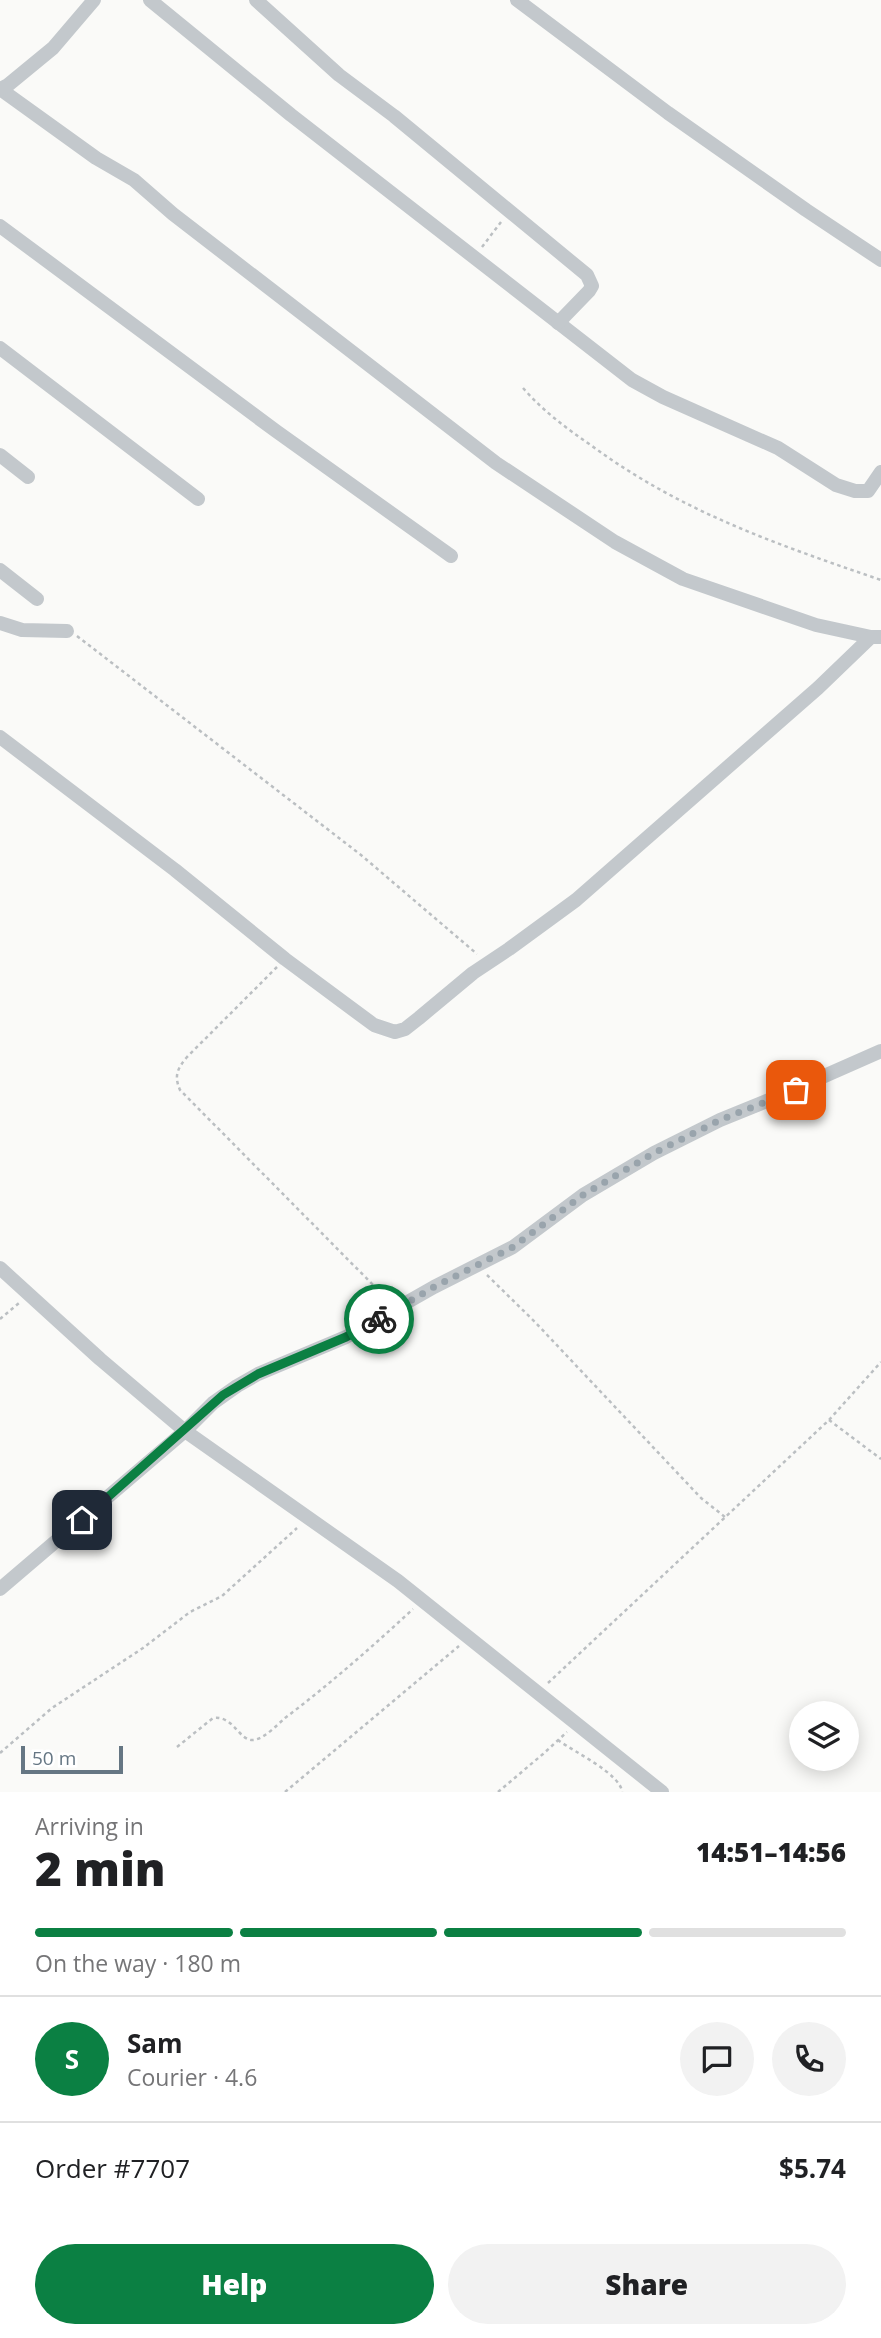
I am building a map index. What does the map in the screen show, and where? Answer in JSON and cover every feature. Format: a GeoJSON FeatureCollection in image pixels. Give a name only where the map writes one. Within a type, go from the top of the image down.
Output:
{"type":"FeatureCollection","features":[{"type":"Feature","properties":{"kind":"street"},"geometry":{"type":"LineString","coordinates":[[93,0],[53,48],[0,89],[96,158],[134,180],[173,214],[496,463],[615,542],[683,579],[816,625],[876,637]]}},
{"type":"Feature","properties":{"kind":"street"},"geometry":{"type":"LineString","coordinates":[[150,0],[291,115],[641,386],[778,448],[836,485],[855,491],[868,491],[881,472]]}},
{"type":"Feature","properties":{"kind":"street"},"geometry":{"type":"LineString","coordinates":[[256,0],[339,75],[394,116],[591,280],[589,291],[558,323]]}},
{"type":"Feature","properties":{"kind":"street"},"geometry":{"type":"LineString","coordinates":[[517,0],[668,113],[881,260]]}},
{"type":"Feature","properties":{"kind":"street"},"geometry":{"type":"LineString","coordinates":[[0,226],[276,431],[451,556]]}},
{"type":"Feature","properties":{"kind":"street"},"geometry":{"type":"LineString","coordinates":[[0,348],[198,499]]}},
{"type":"Feature","properties":{"kind":"street"},"geometry":{"type":"LineString","coordinates":[[0,455],[28,477]]}},
{"type":"Feature","properties":{"kind":"street"},"geometry":{"type":"LineString","coordinates":[[0,570],[37,599]]}},
{"type":"Feature","properties":{"kind":"street"},"geometry":{"type":"LineString","coordinates":[[0,623],[22,630],[67,631]]}},
{"type":"Feature","properties":{"kind":"street"},"geometry":{"type":"LineString","coordinates":[[0,737],[175,870],[285,959],[374,1025],[395,1032],[419,1018],[466,978],[576,900],[876,637]]}},
{"type":"Feature","properties":{"kind":"street"},"geometry":{"type":"LineString","coordinates":[[0,1589],[185,1431],[213,1403],[237,1386],[258,1374],[346,1337],[513,1247],[583,1195],[654,1153],[720,1120],[812,1083],[881,1051]]}},
{"type":"Feature","properties":{"kind":"street"},"geometry":{"type":"LineString","coordinates":[[0,1268],[100,1359],[185,1431],[309,1516],[424,1600],[574,1724],[662,1792]]}},
{"type":"Feature","properties":{"kind":"path"},"geometry":{"type":"LineString","coordinates":[[474,257],[509,211]]}},
{"type":"Feature","properties":{"kind":"path"},"geometry":{"type":"LineString","coordinates":[[523,388],[548,414],[621,468],[670,497],[763,539],[881,580]]}},
{"type":"Feature","properties":{"kind":"path"},"geometry":{"type":"LineString","coordinates":[[67,631],[143,686],[351,847],[488,963]]}},
{"type":"Feature","properties":{"kind":"path"},"geometry":{"type":"LineString","coordinates":[[285,959],[187,1057],[176,1074],[176,1081],[188,1099],[397,1309]]}},
{"type":"Feature","properties":{"kind":"path"},"geometry":{"type":"LineString","coordinates":[[477,1265],[535,1322],[701,1498],[724,1517]]}},
{"type":"Feature","properties":{"kind":"path"},"geometry":{"type":"LineString","coordinates":[[0,1319],[30,1294]]}},
{"type":"Feature","properties":{"kind":"path"},"geometry":{"type":"LineString","coordinates":[[538,1693],[829,1420],[881,1362]]}},
{"type":"Feature","properties":{"kind":"path"},"geometry":{"type":"LineString","coordinates":[[829,1420],[881,1459]]}},
{"type":"Feature","properties":{"kind":"path"},"geometry":{"type":"LineString","coordinates":[[0,1753],[52,1708],[143,1648],[190,1612],[219,1599],[309,1516]]}},
{"type":"Feature","properties":{"kind":"path"},"geometry":{"type":"LineString","coordinates":[[177,1747],[213,1718],[221,1717],[247,1739],[254,1740],[263,1735],[424,1600]]}},
{"type":"Feature","properties":{"kind":"path"},"geometry":{"type":"LineString","coordinates":[[285,1792],[471,1637]]}},
{"type":"Feature","properties":{"kind":"path"},"geometry":{"type":"LineString","coordinates":[[498,1792],[574,1724]]}},
{"type":"Feature","properties":{"kind":"path"},"geometry":{"type":"LineString","coordinates":[[558,1740],[614,1776],[622,1786],[622,1792]]}},
{"type":"Feature","properties":{"kind":"way so far"},"geometry":{"type":"LineString","coordinates":[[379,1319],[434,1287],[513,1247],[583,1195],[654,1153],[720,1120],[796,1090]]}},
{"type":"Feature","properties":{"kind":"route"},"geometry":{"type":"LineString","coordinates":[[82,1520],[223,1395],[258,1374],[346,1337],[379,1319]]}}]}
